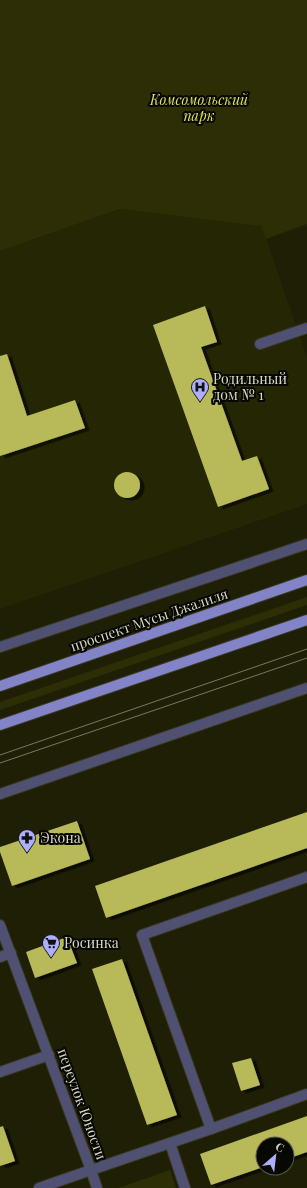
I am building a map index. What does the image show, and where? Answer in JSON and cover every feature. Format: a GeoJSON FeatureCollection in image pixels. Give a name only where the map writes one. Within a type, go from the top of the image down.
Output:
{"type":"FeatureCollection","features":[{"type":"Feature","properties":{"kind":"main road","name":"проспект Мусы Джалиля"},"geometry":{"type":"LineString","coordinates":[[0,686],[307,580]]}},
{"type":"Feature","properties":{"kind":"main road"},"geometry":{"type":"LineString","coordinates":[[0,725],[307,620]]}},
{"type":"Feature","properties":{"kind":"street"},"geometry":{"type":"LineString","coordinates":[[260,344],[307,328]]}},
{"type":"Feature","properties":{"kind":"street"},"geometry":{"type":"LineString","coordinates":[[0,647],[307,544]]}},
{"type":"Feature","properties":{"kind":"street"},"geometry":{"type":"LineString","coordinates":[[0,794],[307,688]]}},
{"type":"Feature","properties":{"kind":"street"},"geometry":{"type":"LineString","coordinates":[[211,1129],[142,935],[307,877]]}},
{"type":"Feature","properties":{"kind":"street","name":"переулок Юности"},"geometry":{"type":"LineString","coordinates":[[0,924],[91,1170],[307,1094]]}},
{"type":"Feature","properties":{"kind":"street"},"geometry":{"type":"LineString","coordinates":[[0,957],[11,953]]}},
{"type":"Feature","properties":{"kind":"street"},"geometry":{"type":"LineString","coordinates":[[0,1072],[49,1055]]}},
{"type":"Feature","properties":{"kind":"street"},"geometry":{"type":"LineString","coordinates":[[170,1143],[185,1188]]}},
{"type":"Feature","properties":{"kind":"street"},"geometry":{"type":"LineString","coordinates":[[39,1188],[91,1170],[97,1188]]}},
{"type":"Feature","properties":{"kind":"shaded area"},"geometry":{"type":"Polygon","coordinates":[[[120,209],[262,226],[307,358],[307,504],[0,609],[0,251],[120,209]]]}},
{"type":"Feature","properties":{"kind":"green space","name":"Комсомольский парк"},"geometry":{"type":"Polygon","coordinates":[[[0,0],[307,0],[307,224],[266,239],[261,226],[120,209],[0,251],[0,0]]]}},
{"type":"Feature","properties":{"kind":"green space"},"geometry":{"type":"Polygon","coordinates":[[[307,597],[307,605],[0,710],[0,702],[307,597]]]}},
{"type":"Feature","properties":{"kind":"green space"},"geometry":{"type":"Polygon","coordinates":[[[170,1170],[176,1188],[118,1188],[170,1170]]]}},
{"type":"Feature","properties":{"kind":"building","name":"Родильный дом № 1"},"geometry":{"type":"Polygon","coordinates":[[[205,306],[217,342],[201,347],[242,461],[257,456],[269,489],[218,507],[153,325],[205,306]]]}},
{"type":"Feature","properties":{"kind":"building"},"geometry":{"type":"Polygon","coordinates":[[[7,354],[27,416],[75,400],[85,428],[0,456],[0,356],[7,354]]]}},
{"type":"Feature","properties":{"kind":"building"},"geometry":{"type":"Polygon","coordinates":[[[127,472],[136,476],[140,485],[136,494],[127,498],[118,494],[114,485],[118,476],[127,472]]]}},
{"type":"Feature","properties":{"kind":"building"},"geometry":{"type":"Polygon","coordinates":[[[307,812],[307,848],[106,918],[95,886],[307,812]]]}},
{"type":"Feature","properties":{"kind":"building"},"geometry":{"type":"Polygon","coordinates":[[[77,821],[90,859],[12,886],[0,852],[0,847],[77,821]]]}},
{"type":"Feature","properties":{"kind":"building","name":"Росинка"},"geometry":{"type":"Polygon","coordinates":[[[67,937],[77,963],[35,978],[26,952],[67,937]]]}},
{"type":"Feature","properties":{"kind":"building"},"geometry":{"type":"Polygon","coordinates":[[[122,959],[177,1115],[147,1125],[92,969],[122,959]]]}},
{"type":"Feature","properties":{"kind":"building"},"geometry":{"type":"Polygon","coordinates":[[[251,1058],[260,1085],[241,1091],[232,1063],[251,1058]]]}},
{"type":"Feature","properties":{"kind":"building"},"geometry":{"type":"Polygon","coordinates":[[[307,1116],[307,1152],[295,1156],[295,1136],[255,1136],[255,1170],[211,1185],[200,1154],[307,1116]]]}},
{"type":"Feature","properties":{"kind":"building"},"geometry":{"type":"Polygon","coordinates":[[[3,1126],[15,1161],[0,1166],[0,1127],[3,1126]]]}},
{"type":"Feature","properties":{"kind":"tram line"},"geometry":{"type":"LineString","coordinates":[[0,755],[307,649]]}},
{"type":"Feature","properties":{"kind":"tram line"},"geometry":{"type":"LineString","coordinates":[[0,763],[307,658]]}},
{"type":"Feature","properties":{"kind":"place","name":"Родильный дом № 1"},"geometry":{"type":"Point","coordinates":[200,402]}},
{"type":"Feature","properties":{"kind":"place","name":"Экона"},"geometry":{"type":"Point","coordinates":[27,853]}},
{"type":"Feature","properties":{"kind":"place","name":"Росинка"},"geometry":{"type":"Point","coordinates":[51,958]}}]}
